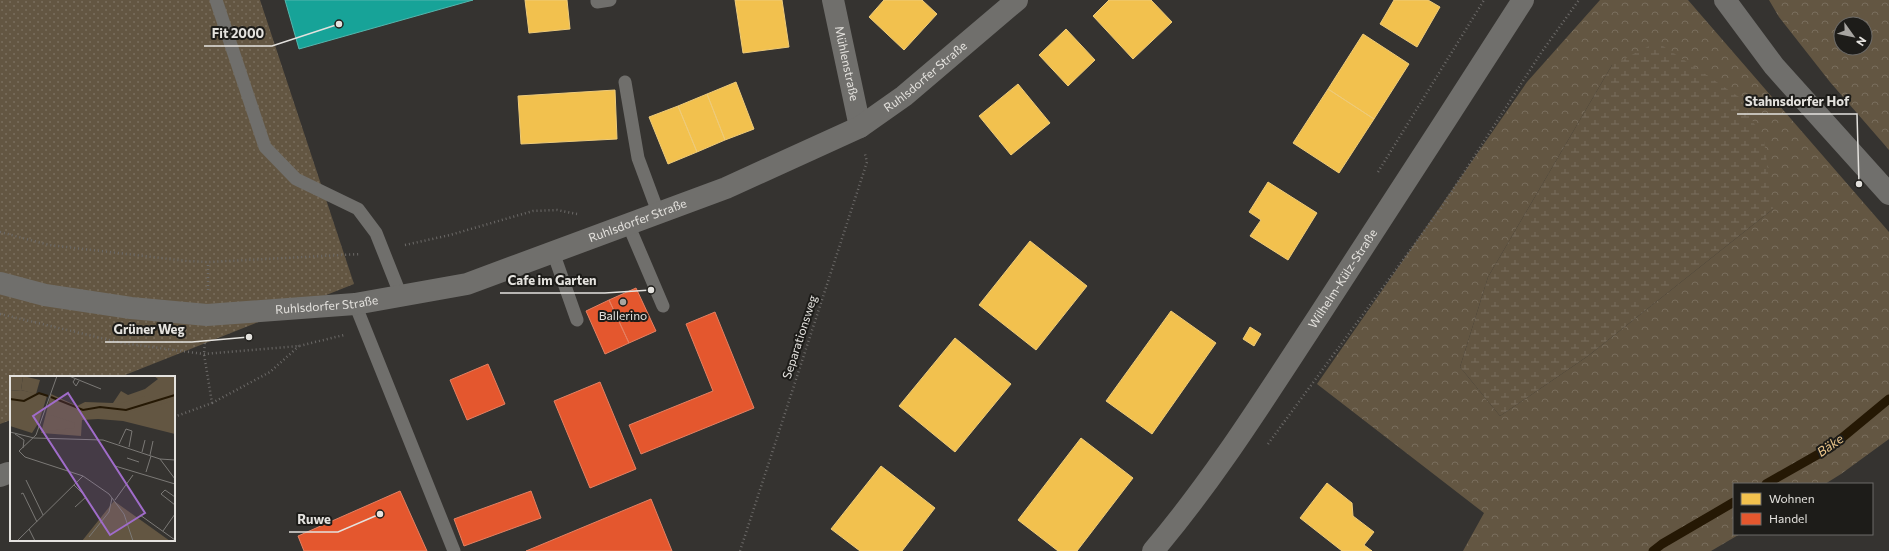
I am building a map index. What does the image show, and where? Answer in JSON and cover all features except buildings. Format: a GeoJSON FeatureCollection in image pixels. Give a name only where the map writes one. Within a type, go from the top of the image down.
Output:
{"type":"FeatureCollection","features":[{"type":"Feature","properties":{"kind":"main road","name":"Mühlenstraße"},"geometry":{"type":"LineString","coordinates":[[833,0],[860,127]]}},
{"type":"Feature","properties":{"kind":"main road","name":"Ruhlsdorfer Straße"},"geometry":{"type":"LineString","coordinates":[[0,284],[61,297],[131,308],[208,315],[354,304],[467,284],[726,188],[860,127],[904,96],[1017,0]]}},
{"type":"Feature","properties":{"kind":"main road","name":"Wilhelm-Külz-Straße"},"geometry":{"type":"LineString","coordinates":[[1153,551],[1177,523],[1284,370],[1523,0]]}},
{"type":"Feature","properties":{"kind":"main road"},"geometry":{"type":"LineString","coordinates":[[1725,0],[1774,66],[1889,194]]}},
{"type":"Feature","properties":{"kind":"lane"},"geometry":{"type":"LineString","coordinates":[[216,0],[265,147],[296,178],[358,210],[376,233],[401,296]]}},
{"type":"Feature","properties":{"kind":"lane"},"geometry":{"type":"LineString","coordinates":[[597,0],[597,2],[610,0]]}},
{"type":"Feature","properties":{"kind":"lane"},"geometry":{"type":"LineString","coordinates":[[625,82],[638,158],[658,212]]}},
{"type":"Feature","properties":{"kind":"lane"},"geometry":{"type":"LineString","coordinates":[[628,224],[663,306]]}},
{"type":"Feature","properties":{"kind":"lane"},"geometry":{"type":"LineString","coordinates":[[553,252],[576,320]]}},
{"type":"Feature","properties":{"kind":"lane"},"geometry":{"type":"LineString","coordinates":[[354,304],[454,551]]}},
{"type":"Feature","properties":{"kind":"path"},"geometry":{"type":"LineString","coordinates":[[1296,407],[1441,208],[1541,52],[1579,0]]}},
{"type":"Feature","properties":{"kind":"path","name":"Separationsweg"},"geometry":{"type":"LineString","coordinates":[[740,551],[867,162],[860,127]]}},
{"type":"Feature","properties":{"kind":"path"},"geometry":{"type":"LineString","coordinates":[[0,232],[49,245],[187,261],[208,262],[359,254],[450,235],[533,211],[557,210],[580,215]]}},
{"type":"Feature","properties":{"kind":"path"},"geometry":{"type":"LineString","coordinates":[[208,315],[204,354],[212,403]]}},
{"type":"Feature","properties":{"kind":"path"},"geometry":{"type":"LineString","coordinates":[[175,417],[212,403],[270,372],[298,346]]}},
{"type":"Feature","properties":{"kind":"green space"},"geometry":{"type":"Polygon","coordinates":[[[0,0],[260,0],[354,284],[123,376],[10,376],[10,420],[0,424],[0,0]]]}},
{"type":"Feature","properties":{"kind":"green space"},"geometry":{"type":"Polygon","coordinates":[[[1600,0],[1688,0],[1889,232],[1889,439],[1827,483],[1733,483],[1733,535],[1738,535],[1711,551],[1463,551],[1484,513],[1317,384],[1527,82],[1600,0]],[[1612,65],[1488,277],[1460,367],[1500,416],[1588,356],[1773,209],[1612,65]]]}},
{"type":"Feature","properties":{"kind":"green space"},"geometry":{"type":"Polygon","coordinates":[[[1769,0],[1889,0],[1889,150],[1830,82],[1779,17],[1769,0]]]}},
{"type":"Feature","properties":{"kind":"green space"},"geometry":{"type":"Polygon","coordinates":[[[1657,42],[1739,97],[1764,141],[1773,209],[1588,356],[1500,416],[1460,367],[1488,277],[1612,65],[1657,42]]]}},
{"type":"Feature","properties":{"kind":"waterway","name":"Bäke"},"geometry":{"type":"LineString","coordinates":[[1768,483],[1831,447],[1889,399]]}},
{"type":"Feature","properties":{"kind":"waterway","name":"Bäke"},"geometry":{"type":"LineString","coordinates":[[1653,551],[1662,544],[1733,503]]}},
{"type":"Feature","properties":{"kind":"place","name":"Fit 2000"},"geometry":{"type":"Point","coordinates":[339,24]}},
{"type":"Feature","properties":{"kind":"place","name":"Stahnsdorfer Hof"},"geometry":{"type":"Point","coordinates":[1859,184]}},
{"type":"Feature","properties":{"kind":"place","name":"Cafe im Garten"},"geometry":{"type":"Point","coordinates":[651,290]}},
{"type":"Feature","properties":{"kind":"place","name":"Ballerino"},"geometry":{"type":"Point","coordinates":[623,302]}},
{"type":"Feature","properties":{"kind":"place","name":"Grüner Weg"},"geometry":{"type":"Point","coordinates":[249,337]}},
{"type":"Feature","properties":{"kind":"place","name":"Ruwe"},"geometry":{"type":"Point","coordinates":[380,514]}}]}
